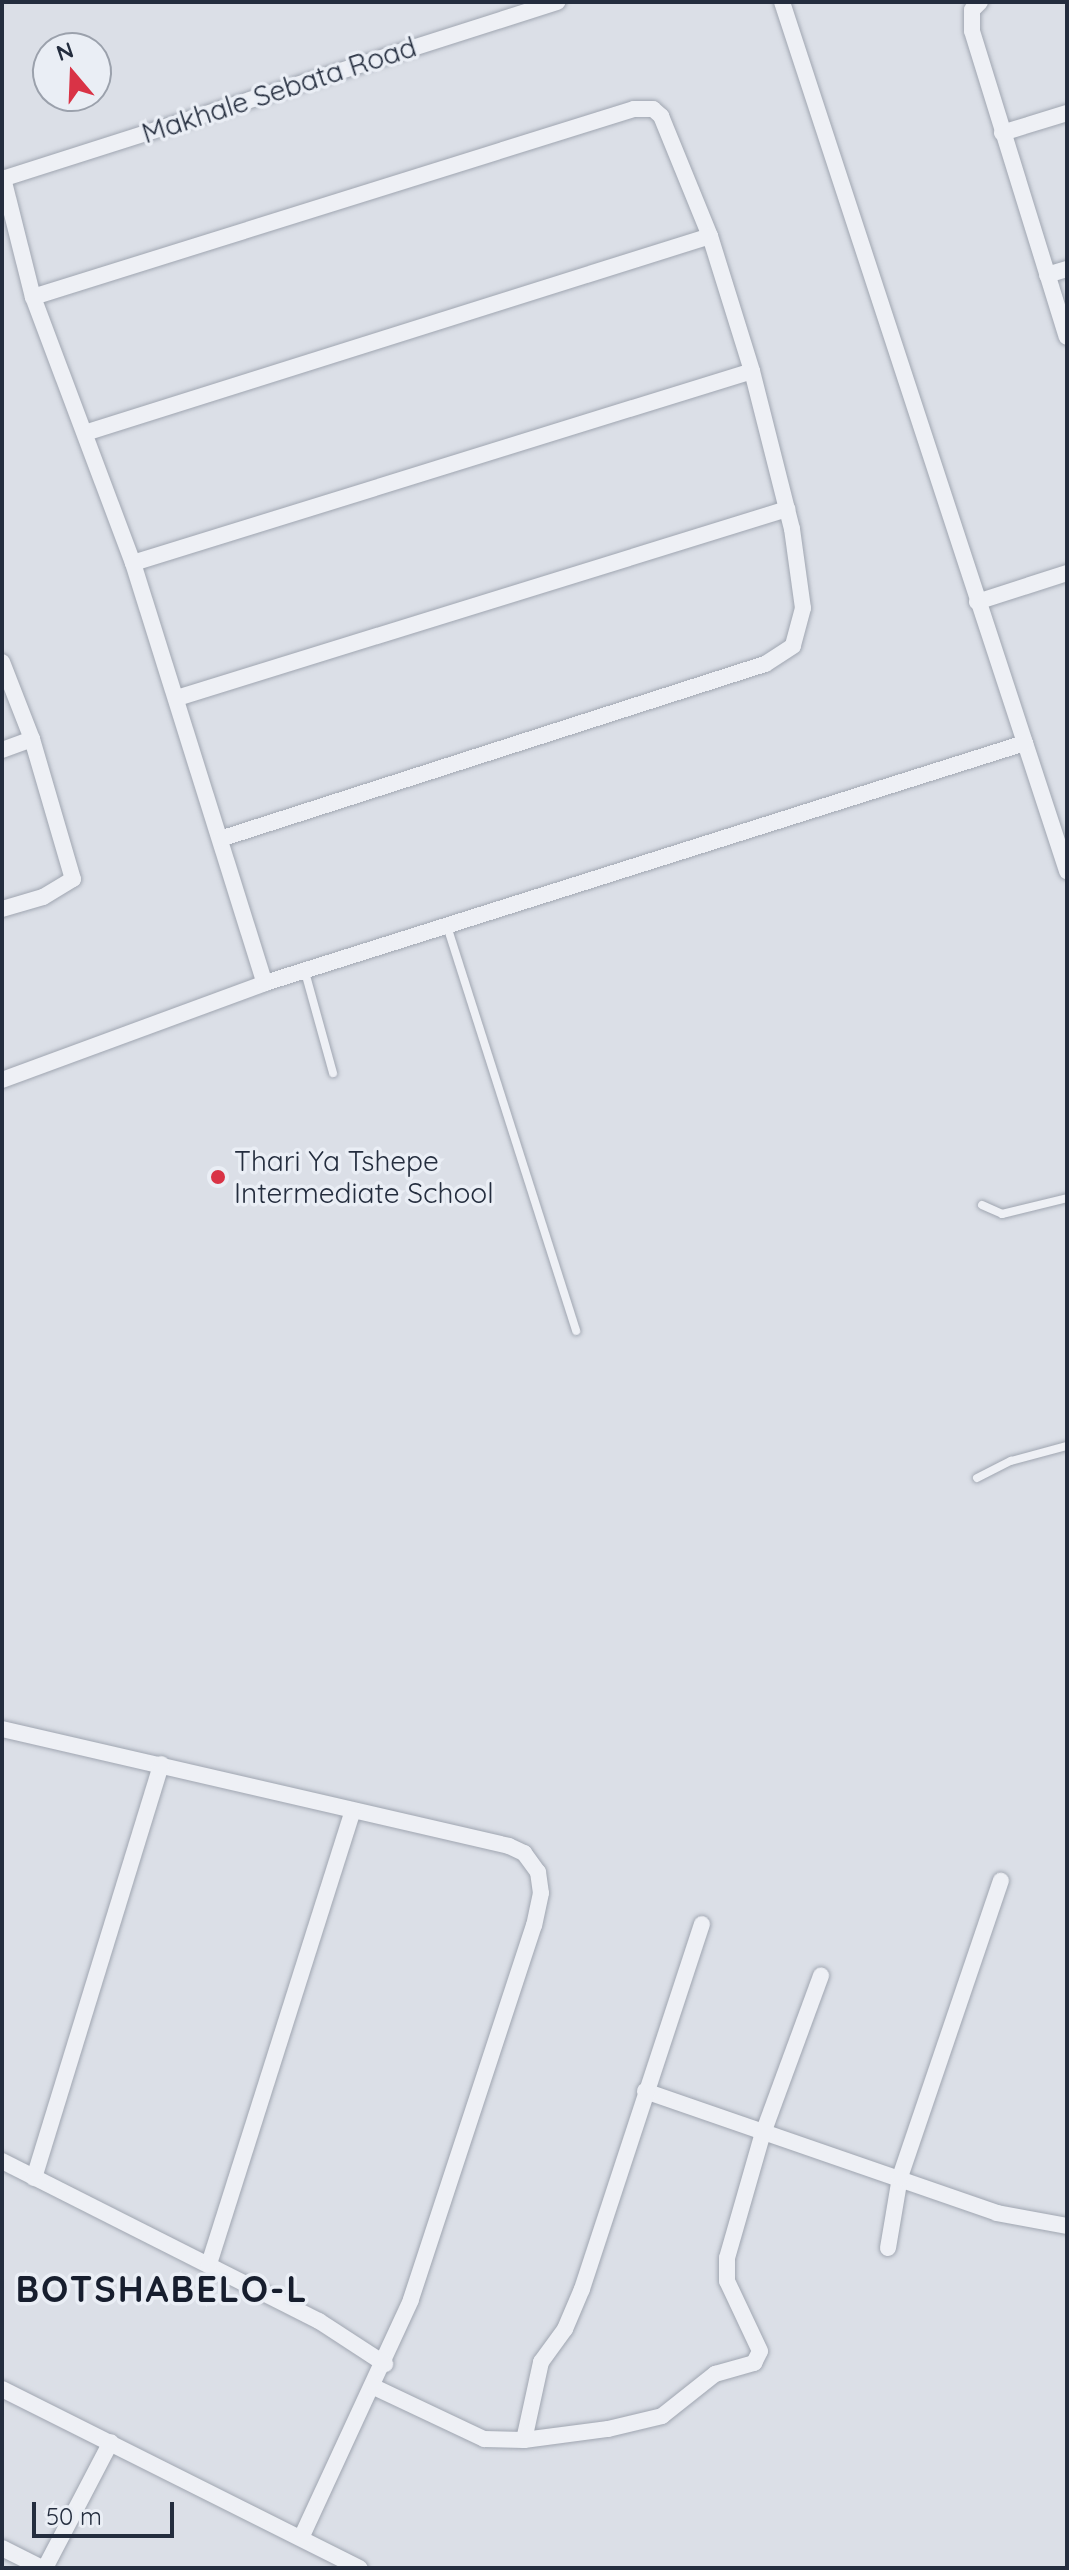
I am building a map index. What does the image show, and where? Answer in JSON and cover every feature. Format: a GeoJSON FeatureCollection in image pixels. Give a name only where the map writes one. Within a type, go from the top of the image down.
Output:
{"type":"FeatureCollection","features":[{"type":"Feature","properties":{"kind":"street","name":"Makhale Sebata Road"},"geometry":{"type":"LineString","coordinates":[[2,178],[557,2]]}},
{"type":"Feature","properties":{"kind":"street"},"geometry":{"type":"LineString","coordinates":[[782,2],[1067,871]]}},
{"type":"Feature","properties":{"kind":"street"},"geometry":{"type":"LineString","coordinates":[[980,2],[972,10],[972,31],[1067,337]]}},
{"type":"Feature","properties":{"kind":"street"},"geometry":{"type":"LineString","coordinates":[[33,297],[634,109],[653,109],[661,116],[710,236],[752,371],[787,509],[803,608],[793,646],[782,656],[220,839]]}},
{"type":"Feature","properties":{"kind":"street"},"geometry":{"type":"LineString","coordinates":[[1002,133],[1067,113]]}},
{"type":"Feature","properties":{"kind":"street"},"geometry":{"type":"LineString","coordinates":[[2,178],[33,297],[88,432],[133,563],[265,983]]}},
{"type":"Feature","properties":{"kind":"street"},"geometry":{"type":"LineString","coordinates":[[88,432],[710,236]]}},
{"type":"Feature","properties":{"kind":"street"},"geometry":{"type":"LineString","coordinates":[[1047,275],[1067,269]]}},
{"type":"Feature","properties":{"kind":"street"},"geometry":{"type":"LineString","coordinates":[[133,563],[752,371]]}},
{"type":"Feature","properties":{"kind":"street"},"geometry":{"type":"LineString","coordinates":[[177,698],[787,509]]}},
{"type":"Feature","properties":{"kind":"street"},"geometry":{"type":"LineString","coordinates":[[977,602],[1067,573]]}},
{"type":"Feature","properties":{"kind":"street"},"geometry":{"type":"LineString","coordinates":[[2,662],[32,739],[73,879],[43,897],[2,909]]}},
{"type":"Feature","properties":{"kind":"street"},"geometry":{"type":"LineString","coordinates":[[2,750],[32,739]]}},
{"type":"Feature","properties":{"kind":"street"},"geometry":{"type":"LineString","coordinates":[[2,1080],[265,983],[1025,743]]}},
{"type":"Feature","properties":{"kind":"street"},"geometry":{"type":"LineString","coordinates":[[2,1729],[509,1846],[532,1862],[540,1882],[525,1952],[385,2364],[301,2538]]}},
{"type":"Feature","properties":{"kind":"street"},"geometry":{"type":"LineString","coordinates":[[34,2178],[161,1764]]}},
{"type":"Feature","properties":{"kind":"street"},"geometry":{"type":"LineString","coordinates":[[209,2264],[353,1811]]}},
{"type":"Feature","properties":{"kind":"street"},"geometry":{"type":"LineString","coordinates":[[888,2248],[900,2177],[1001,1881]]}},
{"type":"Feature","properties":{"kind":"street"},"geometry":{"type":"LineString","coordinates":[[524,2440],[541,2362],[565,2329],[582,2289],[702,1924]]}},
{"type":"Feature","properties":{"kind":"street"},"geometry":{"type":"LineString","coordinates":[[374,2387],[484,2439],[524,2440],[608,2429],[662,2416],[715,2374],[758,2359],[760,2351],[726,2272],[762,2136],[821,1976]]}},
{"type":"Feature","properties":{"kind":"street"},"geometry":{"type":"LineString","coordinates":[[645,2091],[762,2136],[900,2177],[997,2213],[1067,2226]]}},
{"type":"Feature","properties":{"kind":"street"},"geometry":{"type":"LineString","coordinates":[[2,2161],[319,2321],[385,2364]]}},
{"type":"Feature","properties":{"kind":"street"},"geometry":{"type":"LineString","coordinates":[[2,2389],[360,2568]]}},
{"type":"Feature","properties":{"kind":"street"},"geometry":{"type":"LineString","coordinates":[[2,2548],[43,2568],[111,2442]]}},
{"type":"Feature","properties":{"kind":"lane"},"geometry":{"type":"LineString","coordinates":[[447,926],[576,1331]]}},
{"type":"Feature","properties":{"kind":"lane"},"geometry":{"type":"LineString","coordinates":[[305,972],[333,1073]]}},
{"type":"Feature","properties":{"kind":"lane"},"geometry":{"type":"LineString","coordinates":[[982,1205],[1002,1214],[1067,1198]]}},
{"type":"Feature","properties":{"kind":"lane"},"geometry":{"type":"LineString","coordinates":[[977,1478],[1011,1461],[1067,1446]]}},
{"type":"Feature","properties":{"kind":"place","name":"Thari Ya Tshepe Intermediate School"},"geometry":{"type":"Point","coordinates":[218,1177]}},
{"type":"Feature","properties":{"kind":"district","name":"BOTSHABELO-L"},"geometry":{"type":"Point","coordinates":[162,2289]}}]}
